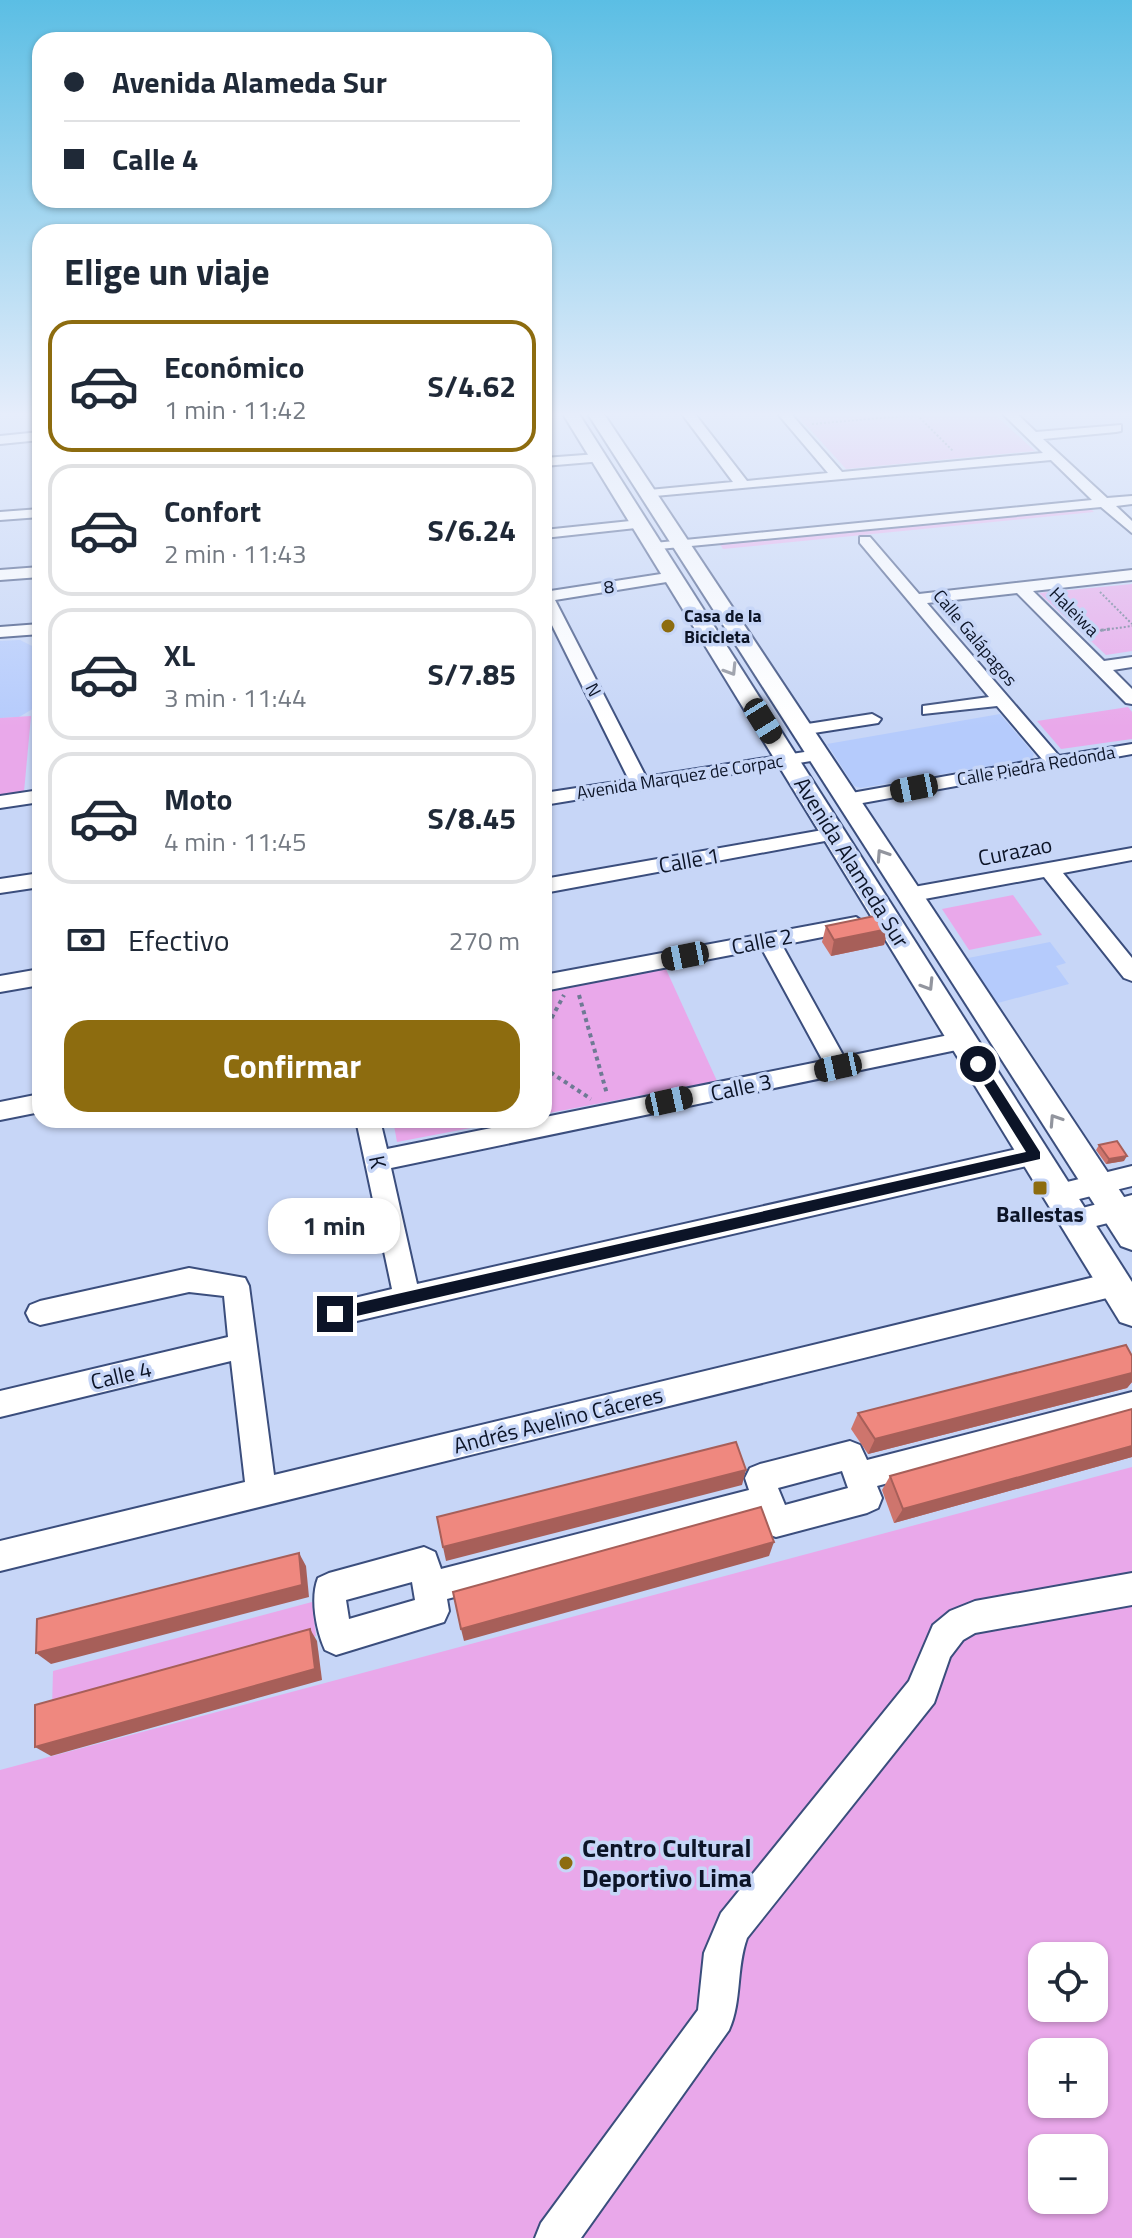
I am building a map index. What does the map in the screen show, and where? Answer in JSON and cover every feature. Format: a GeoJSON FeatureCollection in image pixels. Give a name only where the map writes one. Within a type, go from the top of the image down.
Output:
{"type":"FeatureCollection","features":[{"type":"Feature","properties":{"kind":"main road","name":"Avenida Alameda Sur"},"geometry":{"type":"LineString","coordinates":[[644,518],[664,562],[1124,1298]]}},
{"type":"Feature","properties":{"kind":"main road","name":"Avenida Alameda Sur"},"geometry":{"type":"LineString","coordinates":[[650,518],[687,551],[908,895],[1119,1210]]}},
{"type":"Feature","properties":{"kind":"street"},"geometry":{"type":"LineString","coordinates":[[552,532],[606,518]]}},
{"type":"Feature","properties":{"kind":"street"},"geometry":{"type":"LineString","coordinates":[[687,551],[969,518]]}},
{"type":"Feature","properties":{"kind":"street"},"geometry":{"type":"LineString","coordinates":[[687,551],[865,540],[1073,518]]}},
{"type":"Feature","properties":{"kind":"street","name":"Calle Galápagos"},"geometry":{"type":"LineString","coordinates":[[865,540],[1054,762]]}},
{"type":"Feature","properties":{"kind":"street","name":"8"},"geometry":{"type":"LineString","coordinates":[[552,595],[664,562],[687,551]]}},
{"type":"Feature","properties":{"kind":"street"},"geometry":{"type":"LineString","coordinates":[[0,575],[32,573]]}},
{"type":"Feature","properties":{"kind":"street"},"geometry":{"type":"LineString","coordinates":[[916,599],[1132,575]]}},
{"type":"Feature","properties":{"kind":"street","name":"Haleiwa"},"geometry":{"type":"LineString","coordinates":[[1021,588],[1132,699]]}},
{"type":"Feature","properties":{"kind":"street","name":"N"},"geometry":{"type":"LineString","coordinates":[[552,611],[640,783]]}},
{"type":"Feature","properties":{"kind":"street"},"geometry":{"type":"LineString","coordinates":[[0,632],[32,630]]}},
{"type":"Feature","properties":{"kind":"street"},"geometry":{"type":"LineString","coordinates":[[1100,667],[1132,662]]}},
{"type":"Feature","properties":{"kind":"street"},"geometry":{"type":"LineString","coordinates":[[929,710],[1002,700]]}},
{"type":"Feature","properties":{"kind":"street"},"geometry":{"type":"LineString","coordinates":[[801,730],[872,719]]}},
{"type":"Feature","properties":{"kind":"street","name":"Calle Piedra Redonda"},"geometry":{"type":"LineString","coordinates":[[846,800],[1132,749]]}},
{"type":"Feature","properties":{"kind":"street","name":"Avenida Marquez de Corpac"},"geometry":{"type":"LineString","coordinates":[[552,798],[817,755]]}},
{"type":"Feature","properties":{"kind":"street"},"geometry":{"type":"LineString","coordinates":[[0,802],[32,797]]}},
{"type":"Feature","properties":{"kind":"street","name":"Calle 1"},"geometry":{"type":"LineString","coordinates":[[552,885],[834,834]]}},
{"type":"Feature","properties":{"kind":"street","name":"Curazao"},"geometry":{"type":"LineString","coordinates":[[908,895],[1132,854]]}},
{"type":"Feature","properties":{"kind":"street"},"geometry":{"type":"LineString","coordinates":[[1049,869],[1132,973]]}},
{"type":"Feature","properties":{"kind":"street"},"geometry":{"type":"LineString","coordinates":[[0,886],[32,881]]}},
{"type":"Feature","properties":{"kind":"street","name":"Calle 2"},"geometry":{"type":"LineString","coordinates":[[552,981],[886,918]]}},
{"type":"Feature","properties":{"kind":"street"},"geometry":{"type":"LineString","coordinates":[[768,940],[838,1067]]}},
{"type":"Feature","properties":{"kind":"street"},"geometry":{"type":"LineString","coordinates":[[0,984],[32,978]]}},
{"type":"Feature","properties":{"kind":"street","name":"Calle 3"},"geometry":{"type":"LineString","coordinates":[[552,1125],[963,1041]]}},
{"type":"Feature","properties":{"kind":"street"},"geometry":{"type":"LineString","coordinates":[[0,1111],[32,1105]]}},
{"type":"Feature","properties":{"kind":"street","name":"K"},"geometry":{"type":"LineString","coordinates":[[370,1128],[407,1297]]}},
{"type":"Feature","properties":{"kind":"street","name":"Calle 3"},"geometry":{"type":"LineString","coordinates":[[377,1161],[539,1128]]}},
{"type":"Feature","properties":{"kind":"street"},"geometry":{"type":"LineString","coordinates":[[335,1314],[1035,1155]]}},
{"type":"Feature","properties":{"kind":"street"},"geometry":{"type":"LineString","coordinates":[[1067,1207],[1119,1210],[1132,1176]]}},
{"type":"Feature","properties":{"kind":"street"},"geometry":{"type":"LineString","coordinates":[[40,1313],[189,1280],[236,1286],[261,1492]]}},
{"type":"Feature","properties":{"kind":"street","name":"Andrés Avelino Cáceres"},"geometry":{"type":"LineString","coordinates":[[0,1556],[261,1492],[1124,1298]]}},
{"type":"Feature","properties":{"kind":"street","name":"Calle 4"},"geometry":{"type":"LineString","coordinates":[[0,1404],[243,1346]]}},
{"type":"Feature","properties":{"kind":"street"},"geometry":{"type":"LineString","coordinates":[[859,1476],[1132,1405]]}},
{"type":"Feature","properties":{"kind":"street"},"geometry":{"type":"LineString","coordinates":[[850,1455],[859,1476],[867,1498],[776,1522],[760,1478],[850,1455]]}},
{"type":"Feature","properties":{"kind":"street"},"geometry":{"type":"LineString","coordinates":[[428,1588],[768,1500]]}},
{"type":"Feature","properties":{"kind":"street"},"geometry":{"type":"LineString","coordinates":[[556,2238],[716,2017],[723,1953],[734,1926],[922,1691],[937,1643],[956,1623],[975,1617],[1132,1589]]}},
{"type":"Feature","properties":{"kind":"path"},"geometry":{"type":"LineString","coordinates":[[1095,588],[1132,625]]}},
{"type":"Feature","properties":{"kind":"path"},"geometry":{"type":"LineString","coordinates":[[1083,633],[1132,625]]}},
{"type":"Feature","properties":{"kind":"path"},"geometry":{"type":"LineString","coordinates":[[552,1017],[574,977]]}},
{"type":"Feature","properties":{"kind":"path"},"geometry":{"type":"LineString","coordinates":[[574,977],[612,1113]]}},
{"type":"Feature","properties":{"kind":"path"},"geometry":{"type":"LineString","coordinates":[[552,1073],[612,1113]]}},
{"type":"Feature","properties":{"kind":"shaded area"},"geometry":{"type":"Polygon","coordinates":[[[964,518],[1029,518],[723,549],[719,543],[964,518]]]}},
{"type":"Feature","properties":{"kind":"shaded area"},"geometry":{"type":"Polygon","coordinates":[[[1132,584],[1132,651],[1106,655],[1039,593],[1132,584]]]}},
{"type":"Feature","properties":{"kind":"shaded area"},"geometry":{"type":"Polygon","coordinates":[[[20,640],[32,646],[32,709],[19,717],[0,718],[0,641],[20,640]]]}},
{"type":"Feature","properties":{"kind":"shaded area"},"geometry":{"type":"Polygon","coordinates":[[[1128,707],[1132,712],[1132,739],[1061,749],[1037,721],[1128,707]]]}},
{"type":"Feature","properties":{"kind":"shaded area"},"geometry":{"type":"Polygon","coordinates":[[[1000,714],[1034,754],[1032,759],[861,788],[854,786],[827,744],[1000,714]]]}},
{"type":"Feature","properties":{"kind":"shaded area"},"geometry":{"type":"Polygon","coordinates":[[[31,716],[24,792],[0,795],[0,718],[31,716]]]}},
{"type":"Feature","properties":{"kind":"shaded area"},"geometry":{"type":"Polygon","coordinates":[[[1013,895],[1042,935],[969,950],[942,909],[1013,895]]]}},
{"type":"Feature","properties":{"kind":"shaded area"},"geometry":{"type":"Polygon","coordinates":[[[1050,942],[1066,963],[1056,966],[1069,984],[994,1004],[963,959],[1050,942]]]}},
{"type":"Feature","properties":{"kind":"shaded area"},"geometry":{"type":"Polygon","coordinates":[[[665,967],[717,1081],[552,1112],[552,989],[665,967]]]}},
{"type":"Feature","properties":{"kind":"shaded area"},"geometry":{"type":"Polygon","coordinates":[[[394,1128],[470,1128],[397,1142],[394,1128]]]}},
{"type":"Feature","properties":{"kind":"shaded area","name":"Centro Cultural Deportivo Lima"},"geometry":{"type":"Polygon","coordinates":[[[1132,1467],[1132,2238],[0,2238],[0,1770],[1132,1467]]]}},
{"type":"Feature","properties":{"kind":"shaded area"},"geometry":{"type":"Polygon","coordinates":[[[312,1602],[316,1636],[52,1708],[53,1671],[312,1602]]]}},
{"type":"Feature","properties":{"kind":"building"},"geometry":{"type":"Polygon","coordinates":[[[879,915],[888,929],[834,940],[826,926],[879,915]]]}},
{"type":"Feature","properties":{"kind":"building"},"geometry":{"type":"Polygon","coordinates":[[[1117,1141],[1127,1156],[1109,1159],[1099,1145],[1117,1141]]]}},
{"type":"Feature","properties":{"kind":"building"},"geometry":{"type":"Polygon","coordinates":[[[1126,1345],[1132,1356],[1132,1373],[875,1439],[858,1413],[1126,1345]]]}},
{"type":"Feature","properties":{"kind":"building"},"geometry":{"type":"Polygon","coordinates":[[[1132,1409],[1132,1446],[903,1509],[890,1476],[1132,1409]]]}},
{"type":"Feature","properties":{"kind":"building"},"geometry":{"type":"Polygon","coordinates":[[[736,1442],[746,1470],[443,1547],[437,1517],[736,1442]]]}},
{"type":"Feature","properties":{"kind":"building"},"geometry":{"type":"Polygon","coordinates":[[[761,1507],[774,1542],[461,1629],[453,1592],[761,1507]]]}},
{"type":"Feature","properties":{"kind":"building"},"geometry":{"type":"Polygon","coordinates":[[[299,1553],[302,1585],[36,1653],[37,1619],[299,1553]]]}},
{"type":"Feature","properties":{"kind":"building"},"geometry":{"type":"Polygon","coordinates":[[[310,1629],[315,1669],[35,1747],[35,1705],[310,1629]]]}},
{"type":"Feature","properties":{"kind":"place","name":"Casa de la Bicicleta"},"geometry":{"type":"Point","coordinates":[668,626]}},
{"type":"Feature","properties":{"kind":"place","name":"Ballestas"},"geometry":{"type":"Point","coordinates":[1040,1188]}},
{"type":"Feature","properties":{"kind":"place","name":"Centro Cultural Deportivo Lima"},"geometry":{"type":"Point","coordinates":[566,1863]}},
{"type":"Feature","properties":{"kind":"route"},"geometry":{"type":"LineString","coordinates":[[335,1314],[1035,1155],[978,1064]]}}]}
